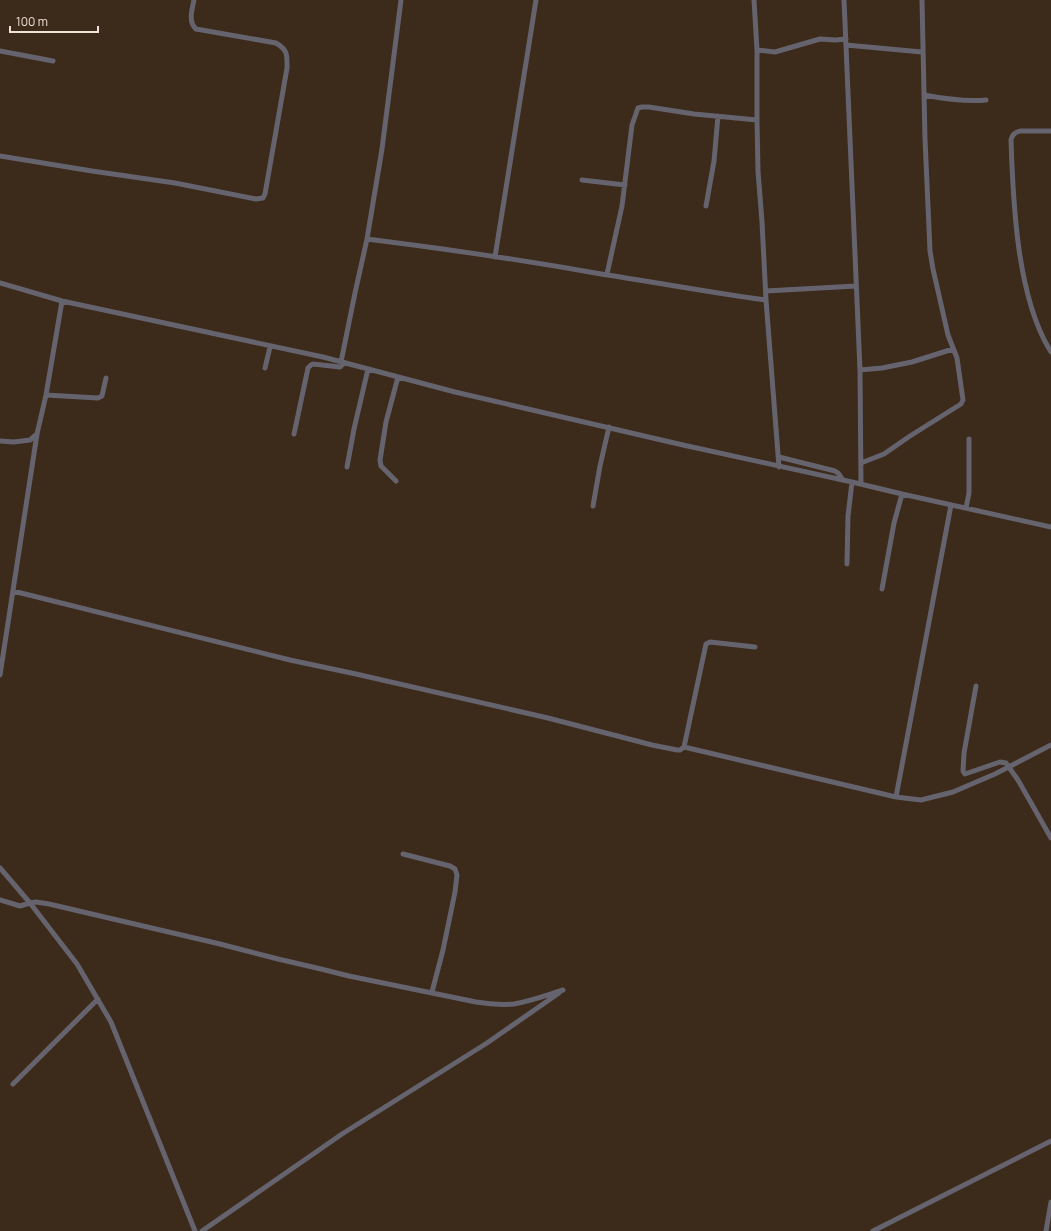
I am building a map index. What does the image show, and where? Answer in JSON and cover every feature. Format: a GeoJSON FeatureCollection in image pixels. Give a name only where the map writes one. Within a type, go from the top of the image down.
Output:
{"type":"FeatureCollection","features":[{"type":"Feature","properties":{"kind":"street"},"geometry":{"type":"LineString","coordinates":[[0,156],[175,183],[256,199],[263,198],[269,175],[287,68],[286,51],[276,43],[196,29],[192,25],[191,20],[194,0]]}},
{"type":"Feature","properties":{"kind":"street"},"geometry":{"type":"LineString","coordinates":[[294,434],[308,368],[313,364],[340,367],[343,363],[355,293],[367,239],[382,149],[401,0]]}},
{"type":"Feature","properties":{"kind":"street"},"geometry":{"type":"LineString","coordinates":[[495,257],[536,0]]}},
{"type":"Feature","properties":{"kind":"street"},"geometry":{"type":"LineString","coordinates":[[754,0],[757,50],[758,171],[779,467]]}},
{"type":"Feature","properties":{"kind":"street"},"geometry":{"type":"LineString","coordinates":[[844,0],[860,370],[861,484]]}},
{"type":"Feature","properties":{"kind":"street"},"geometry":{"type":"LineString","coordinates":[[861,464],[884,454],[961,404],[963,400],[957,358],[948,335],[932,269],[922,52],[922,0]]}},
{"type":"Feature","properties":{"kind":"street"},"geometry":{"type":"LineString","coordinates":[[757,50],[775,52],[820,39],[922,52]]}},
{"type":"Feature","properties":{"kind":"street"},"geometry":{"type":"LineString","coordinates":[[0,51],[53,61]]}},
{"type":"Feature","properties":{"kind":"street"},"geometry":{"type":"LineString","coordinates":[[924,95],[942,99],[971,101],[986,100]]}},
{"type":"Feature","properties":{"kind":"street"},"geometry":{"type":"LineString","coordinates":[[606,274],[622,206],[632,125],[638,108],[649,107],[694,114],[757,120]]}},
{"type":"Feature","properties":{"kind":"street"},"geometry":{"type":"LineString","coordinates":[[706,206],[714,161],[718,116]]}},
{"type":"Feature","properties":{"kind":"street"},"geometry":{"type":"LineString","coordinates":[[1051,131],[1020,131],[1015,133],[1011,140],[1016,224],[1024,278],[1035,317],[1046,344],[1051,352]]}},
{"type":"Feature","properties":{"kind":"street"},"geometry":{"type":"LineString","coordinates":[[582,180],[624,185]]}},
{"type":"Feature","properties":{"kind":"street"},"geometry":{"type":"LineString","coordinates":[[367,239],[495,257],[766,300]]}},
{"type":"Feature","properties":{"kind":"street"},"geometry":{"type":"LineString","coordinates":[[0,284],[62,300],[343,363],[456,392],[779,467],[1051,527]]}},
{"type":"Feature","properties":{"kind":"street"},"geometry":{"type":"LineString","coordinates":[[766,291],[856,286]]}},
{"type":"Feature","properties":{"kind":"street"},"geometry":{"type":"LineString","coordinates":[[0,675],[38,434],[62,300]]}},
{"type":"Feature","properties":{"kind":"street"},"geometry":{"type":"LineString","coordinates":[[265,368],[270,347]]}},
{"type":"Feature","properties":{"kind":"street"},"geometry":{"type":"LineString","coordinates":[[860,370],[882,368],[912,362],[953,349]]}},
{"type":"Feature","properties":{"kind":"street"},"geometry":{"type":"LineString","coordinates":[[346,467],[368,369]]}},
{"type":"Feature","properties":{"kind":"street"},"geometry":{"type":"LineString","coordinates":[[396,481],[381,466],[380,460],[386,422],[398,377]]}},
{"type":"Feature","properties":{"kind":"street"},"geometry":{"type":"LineString","coordinates":[[46,395],[98,398],[102,396],[106,378]]}},
{"type":"Feature","properties":{"kind":"street"},"geometry":{"type":"LineString","coordinates":[[593,506],[609,427]]}},
{"type":"Feature","properties":{"kind":"street"},"geometry":{"type":"LineString","coordinates":[[0,440],[14,442],[30,440],[38,434]]}},
{"type":"Feature","properties":{"kind":"street"},"geometry":{"type":"LineString","coordinates":[[966,508],[970,493],[969,439]]}},
{"type":"Feature","properties":{"kind":"street"},"geometry":{"type":"LineString","coordinates":[[779,457],[835,471],[842,480]]}},
{"type":"Feature","properties":{"kind":"street"},"geometry":{"type":"LineString","coordinates":[[847,564],[848,516],[852,482]]}},
{"type":"Feature","properties":{"kind":"street"},"geometry":{"type":"LineString","coordinates":[[882,589],[894,523],[902,494]]}},
{"type":"Feature","properties":{"kind":"street"},"geometry":{"type":"LineString","coordinates":[[896,797],[951,505]]}},
{"type":"Feature","properties":{"kind":"street"},"geometry":{"type":"LineString","coordinates":[[13,591],[290,660],[548,718],[652,745],[677,750],[684,747],[896,797],[921,800],[952,792],[1010,767],[1051,745]]}},
{"type":"Feature","properties":{"kind":"street"},"geometry":{"type":"LineString","coordinates":[[684,747],[706,644],[710,642],[756,648]]}},
{"type":"Feature","properties":{"kind":"street"},"geometry":{"type":"LineString","coordinates":[[976,686],[962,771],[966,774],[1000,762],[1006,763],[1010,767],[1051,838]]}},
{"type":"Feature","properties":{"kind":"street"},"geometry":{"type":"LineString","coordinates":[[403,854],[450,866],[455,869],[457,875],[443,950],[432,992]]}},
{"type":"Feature","properties":{"kind":"street"},"geometry":{"type":"LineString","coordinates":[[0,868],[30,903],[77,964],[111,1022],[195,1231]]}},
{"type":"Feature","properties":{"kind":"street"},"geometry":{"type":"LineString","coordinates":[[0,900],[20,906],[36,902],[49,904],[349,976],[476,1002],[512,1004],[532,1000],[563,990],[487,1043],[342,1134],[202,1231]]}},
{"type":"Feature","properties":{"kind":"street"},"geometry":{"type":"LineString","coordinates":[[13,1084],[98,999]]}},
{"type":"Feature","properties":{"kind":"street"},"geometry":{"type":"LineString","coordinates":[[873,1231],[1051,1141]]}},
{"type":"Feature","properties":{"kind":"street"},"geometry":{"type":"LineString","coordinates":[[1046,1231],[1051,1202]]}}]}
